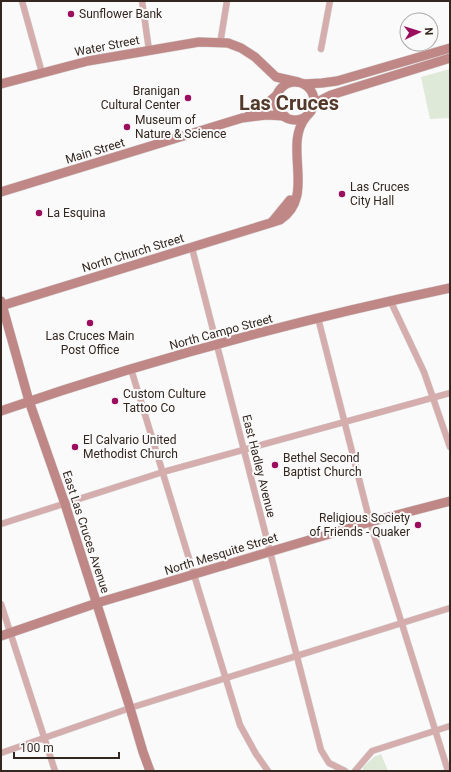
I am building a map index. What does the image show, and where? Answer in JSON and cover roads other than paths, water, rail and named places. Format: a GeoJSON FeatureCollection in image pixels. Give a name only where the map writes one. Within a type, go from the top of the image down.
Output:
{"type":"FeatureCollection","features":[{"type":"Feature","properties":{"kind":"street"},"geometry":{"type":"LineString","coordinates":[[22,1],[42,72]]}},
{"type":"Feature","properties":{"kind":"street"},"geometry":{"type":"LineString","coordinates":[[142,1],[149,50]]}},
{"type":"Feature","properties":{"kind":"street"},"geometry":{"type":"LineString","coordinates":[[220,44],[227,1]]}},
{"type":"Feature","properties":{"kind":"street"},"geometry":{"type":"LineString","coordinates":[[321,49],[330,1]]}},
{"type":"Feature","properties":{"kind":"street","name":"Water Street"},"geometry":{"type":"LineString","coordinates":[[1,84],[88,61],[199,42],[220,44],[228,43],[241,48],[255,57],[276,77],[301,83]]}},
{"type":"Feature","properties":{"kind":"street","name":"Water Street"},"geometry":{"type":"LineString","coordinates":[[220,44],[225,48],[238,51],[254,62],[273,81],[278,93]]}},
{"type":"Feature","properties":{"kind":"street"},"geometry":{"type":"LineString","coordinates":[[272,222],[289,202],[294,183],[292,140],[286,117],[278,109],[276,103],[278,93],[287,84],[322,84],[450,48]]}},
{"type":"Feature","properties":{"kind":"street"},"geometry":{"type":"LineString","coordinates":[[286,117],[297,119],[306,117],[314,104],[330,95],[450,58]]}},
{"type":"Feature","properties":{"kind":"street"},"geometry":{"type":"LineString","coordinates":[[301,83],[312,92],[314,104]]}},
{"type":"Feature","properties":{"kind":"street","name":"Main Street"},"geometry":{"type":"LineString","coordinates":[[1,192],[242,118],[262,108],[278,93]]}},
{"type":"Feature","properties":{"kind":"street","name":"Main Street"},"geometry":{"type":"LineString","coordinates":[[242,118],[266,115],[286,117]]}},
{"type":"Feature","properties":{"kind":"street","name":"North Church Street"},"geometry":{"type":"LineString","coordinates":[[1,304],[192,248],[286,217],[293,206],[297,195],[297,132],[306,117]]}},
{"type":"Feature","properties":{"kind":"street","name":"East Hadley Avenue"},"geometry":{"type":"LineString","coordinates":[[192,248],[243,450],[324,758],[329,763],[345,771]]}},
{"type":"Feature","properties":{"kind":"street","name":"North Campo Street"},"geometry":{"type":"LineString","coordinates":[[1,411],[28,401],[216,344],[390,300],[450,288]]}},
{"type":"Feature","properties":{"kind":"street"},"geometry":{"type":"LineString","coordinates":[[390,300],[414,348],[450,447]]}},
{"type":"Feature","properties":{"kind":"street","name":"East Las Cruces Avenue"},"geometry":{"type":"LineString","coordinates":[[1,304],[28,401],[65,504],[150,771]]}},
{"type":"Feature","properties":{"kind":"street"},"geometry":{"type":"LineString","coordinates":[[318,318],[370,522],[448,771]]}},
{"type":"Feature","properties":{"kind":"street"},"geometry":{"type":"LineString","coordinates":[[131,369],[240,725],[246,739],[268,771]]}},
{"type":"Feature","properties":{"kind":"street"},"geometry":{"type":"LineString","coordinates":[[1,524],[163,472],[450,393]]}},
{"type":"Feature","properties":{"kind":"street","name":"North Mesquite Street"},"geometry":{"type":"LineString","coordinates":[[1,636],[97,603],[370,522],[450,501]]}},
{"type":"Feature","properties":{"kind":"street"},"geometry":{"type":"LineString","coordinates":[[1,604],[55,771]]}},
{"type":"Feature","properties":{"kind":"street"},"geometry":{"type":"LineString","coordinates":[[1,753],[130,708],[450,608]]}},
{"type":"Feature","properties":{"kind":"street"},"geometry":{"type":"LineString","coordinates":[[355,771],[372,751],[450,726]]}},
{"type":"Feature","properties":{"kind":"place","name":"Sunflower Bank"},"geometry":{"type":"Point","coordinates":[71,14]}},
{"type":"Feature","properties":{"kind":"place","name":"Branigan Cultural Center"},"geometry":{"type":"Point","coordinates":[188,98]}},
{"type":"Feature","properties":{"kind":"place","name":"Museum of Nature & Science"},"geometry":{"type":"Point","coordinates":[127,127]}},
{"type":"Feature","properties":{"kind":"place","name":"Las Cruces City Hall"},"geometry":{"type":"Point","coordinates":[342,194]}},
{"type":"Feature","properties":{"kind":"place","name":"La Esquina"},"geometry":{"type":"Point","coordinates":[39,213]}},
{"type":"Feature","properties":{"kind":"place","name":"Las Cruces Main Post Office"},"geometry":{"type":"Point","coordinates":[90,323]}},
{"type":"Feature","properties":{"kind":"place","name":"Custom Culture Tattoo Co"},"geometry":{"type":"Point","coordinates":[115,401]}},
{"type":"Feature","properties":{"kind":"place","name":"El Calvario United Methodist Church"},"geometry":{"type":"Point","coordinates":[75,447]}},
{"type":"Feature","properties":{"kind":"place","name":"Bethel Second Baptist Church"},"geometry":{"type":"Point","coordinates":[275,465]}},
{"type":"Feature","properties":{"kind":"place","name":"Religious Society of Friends - Quaker"},"geometry":{"type":"Point","coordinates":[418,525]}},
{"type":"Feature","properties":{"kind":"district","name":"Las Cruces"},"geometry":{"type":"Point","coordinates":[289,103]}}]}
